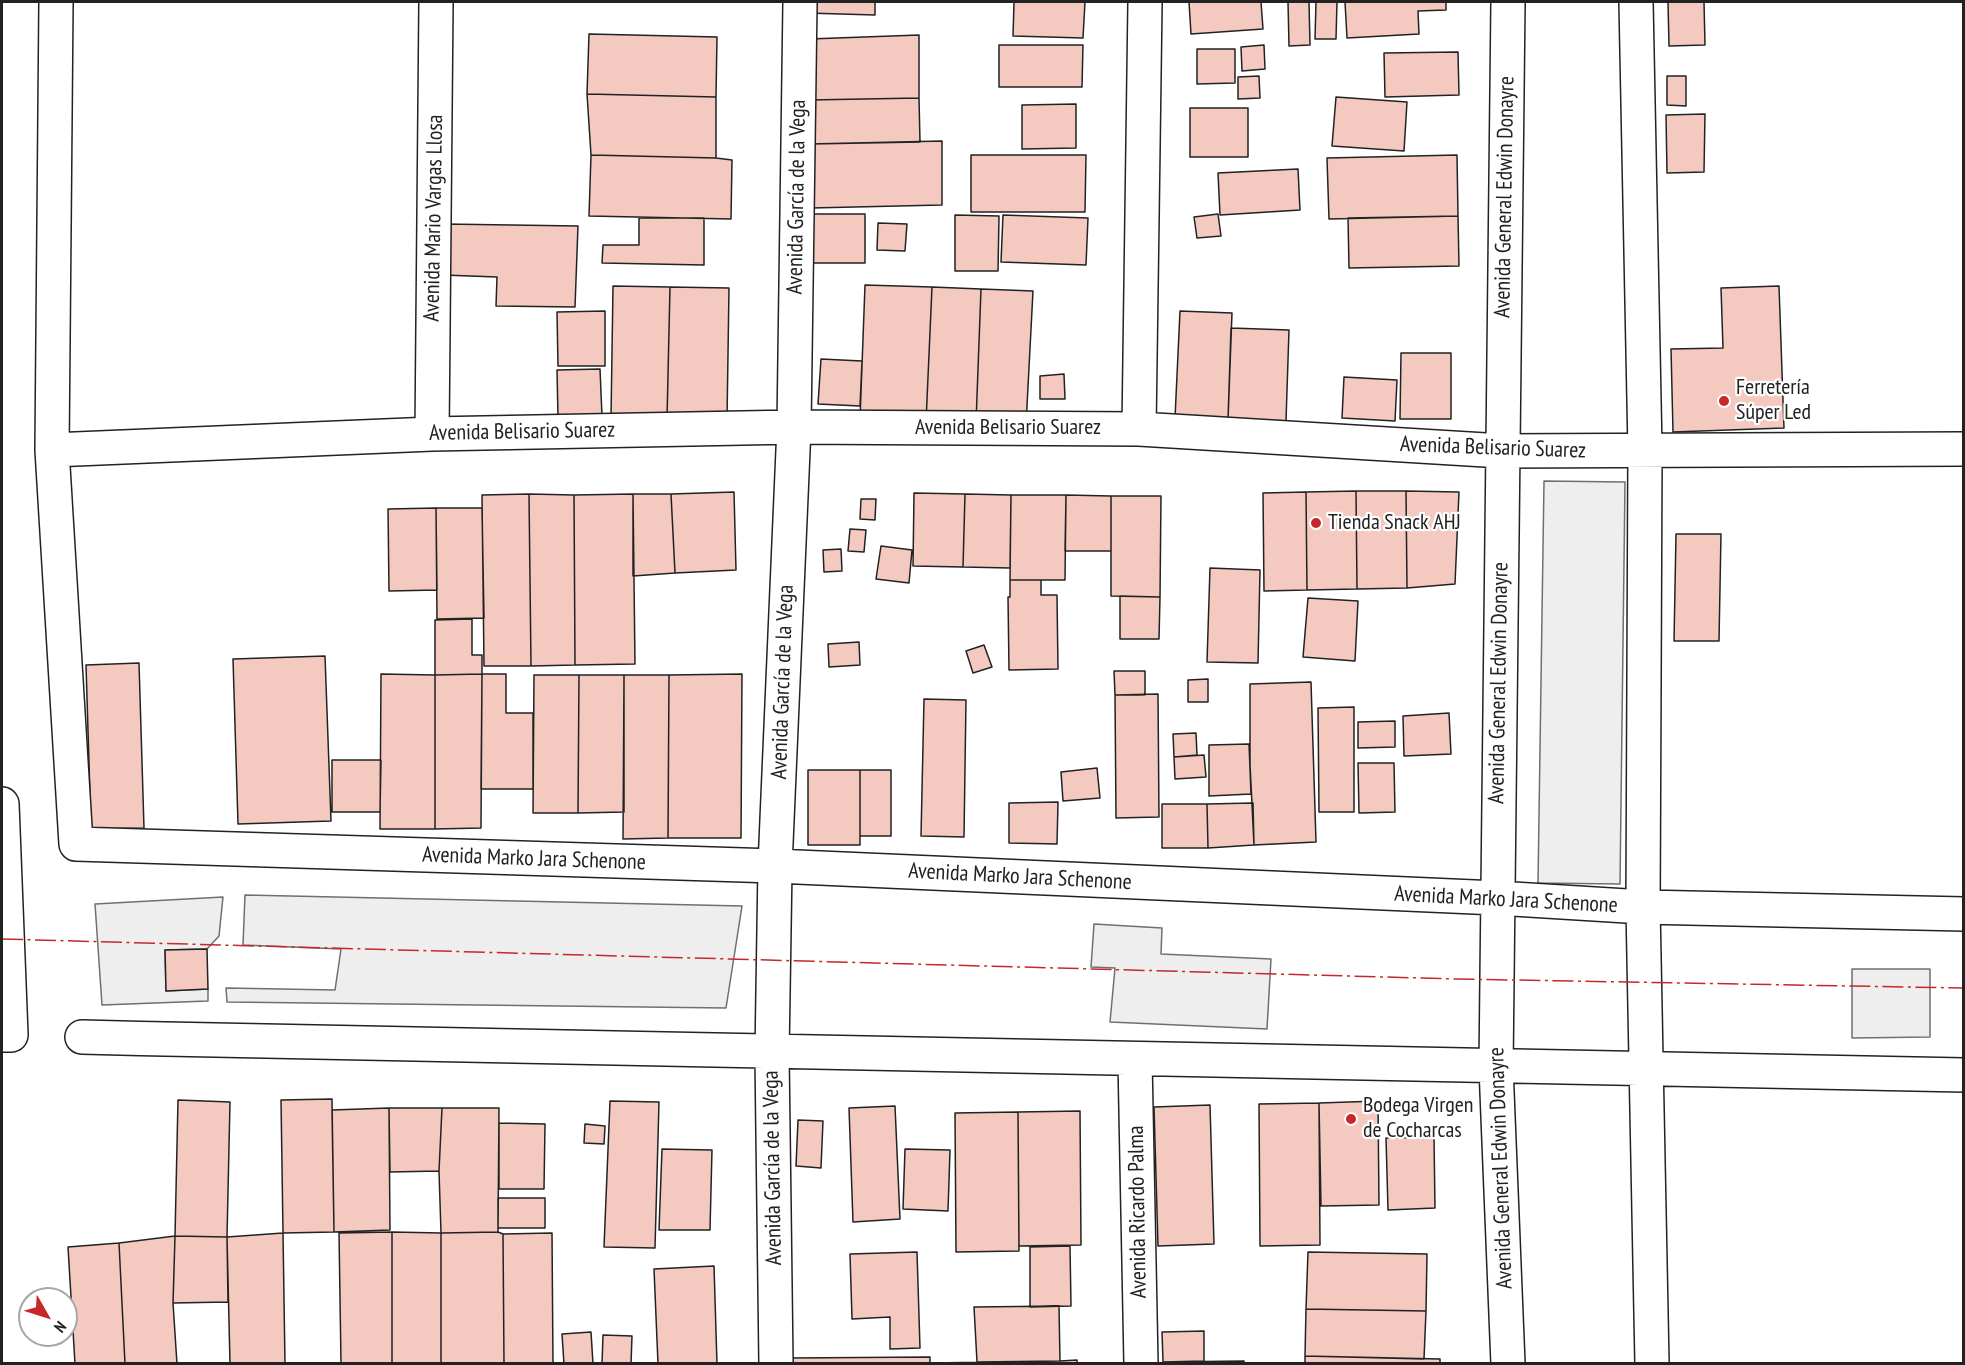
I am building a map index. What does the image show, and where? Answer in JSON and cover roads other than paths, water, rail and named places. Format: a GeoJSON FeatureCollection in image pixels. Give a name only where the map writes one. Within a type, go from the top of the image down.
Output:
{"type":"FeatureCollection","features":[{"type":"Feature","properties":{"kind":"street"},"geometry":{"type":"LineString","coordinates":[[52,450],[56,2]]}},
{"type":"Feature","properties":{"kind":"street","name":"Avenida Mario Vargas Llosa"},"geometry":{"type":"LineString","coordinates":[[432,434],[436,2]]}},
{"type":"Feature","properties":{"kind":"street","name":"Avenida García de la Vega"},"geometry":{"type":"LineString","coordinates":[[776,1364],[772,1055],[775,866],[794,427],[800,2]]}},
{"type":"Feature","properties":{"kind":"street"},"geometry":{"type":"LineString","coordinates":[[1139,429],[1146,2]]}},
{"type":"Feature","properties":{"kind":"street","name":"Avenida General Edwin Donayre"},"geometry":{"type":"LineString","coordinates":[[1508,2],[1496,1067],[1508,1364]]}},
{"type":"Feature","properties":{"kind":"street"},"geometry":{"type":"LineString","coordinates":[[1636,2],[1645,450],[1643,907],[1652,1364]]}},
{"type":"Feature","properties":{"kind":"street","name":"Avenida Belisario Suarez"},"geometry":{"type":"LineString","coordinates":[[52,450],[432,434],[794,427],[1139,429],[1502,451],[1964,449]]}},
{"type":"Feature","properties":{"kind":"street","name":"Avenida Marko Jara Schenone"},"geometry":{"type":"LineString","coordinates":[[52,450],[76,844],[775,866],[1497,898],[1643,907],[1964,914]]}},
{"type":"Feature","properties":{"kind":"street"},"geometry":{"type":"LineString","coordinates":[[2,804],[6,1035]]}},
{"type":"Feature","properties":{"kind":"street"},"geometry":{"type":"LineString","coordinates":[[82,1037],[772,1055],[1964,1075]]}},
{"type":"Feature","properties":{"kind":"street","name":"Avenida Ricardo Palma"},"geometry":{"type":"LineString","coordinates":[[1135,1060],[1141,1364]]}},
{"type":"Feature","properties":{"kind":"place","name":"Ferretería Súper Led"},"geometry":{"type":"Point","coordinates":[1724,401]}},
{"type":"Feature","properties":{"kind":"place","name":"Tienda Snack AHJ"},"geometry":{"type":"Point","coordinates":[1316,523]}},
{"type":"Feature","properties":{"kind":"place","name":"Bodega Virgen de Cocharcas"},"geometry":{"type":"Point","coordinates":[1351,1119]}}]}
